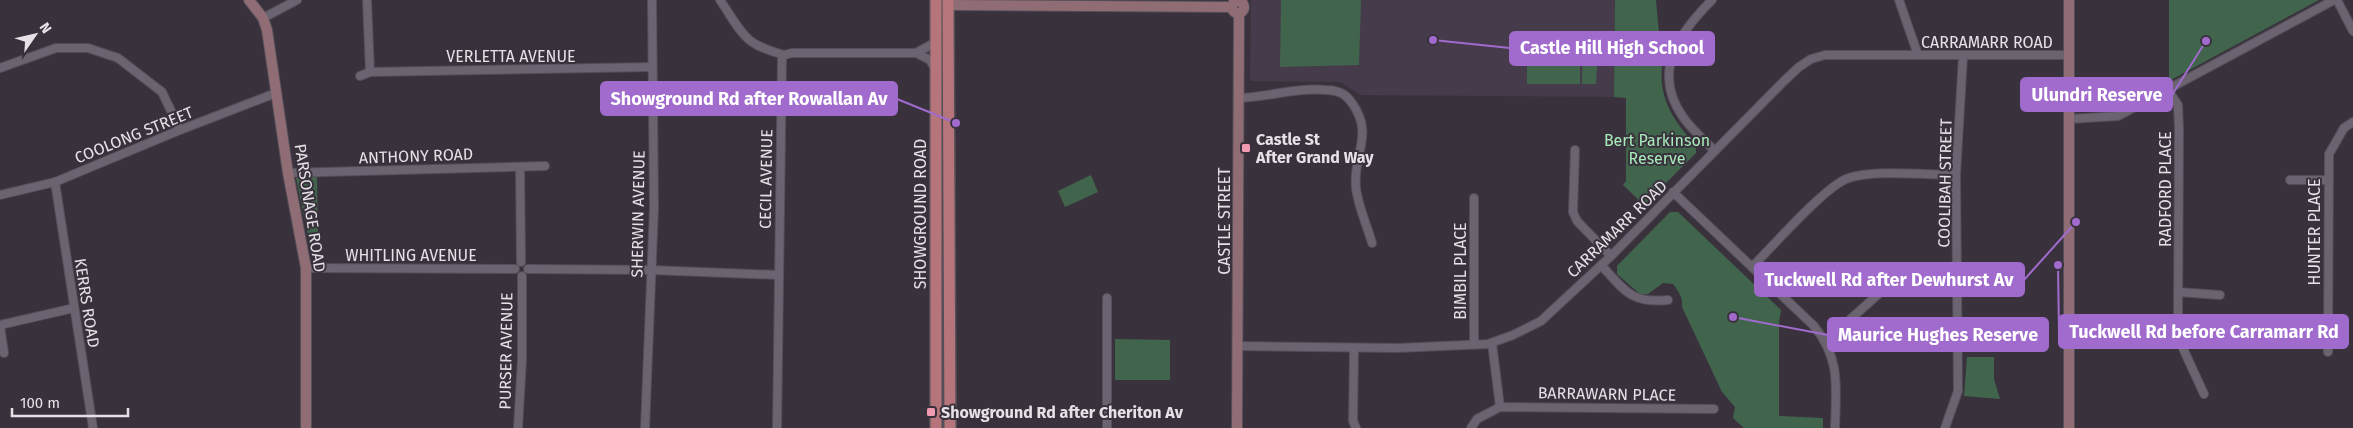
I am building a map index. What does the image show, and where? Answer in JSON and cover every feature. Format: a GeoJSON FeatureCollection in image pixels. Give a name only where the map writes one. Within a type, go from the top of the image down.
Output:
{"type":"FeatureCollection","features":[{"type":"Feature","properties":{"kind":"main road"},"geometry":{"type":"LineString","coordinates":[[936,3],[948,3]]}},
{"type":"Feature","properties":{"kind":"main road","name":"SHOWGROUND ROAD"},"geometry":{"type":"LineString","coordinates":[[936,3],[936,428]]}},
{"type":"Feature","properties":{"kind":"main road","name":"SHOWGROUND ROAD"},"geometry":{"type":"LineString","coordinates":[[948,3],[950,428]]}},
{"type":"Feature","properties":{"kind":"street","name":"PARSONAGE ROAD"},"geometry":{"type":"LineString","coordinates":[[249,0],[263,18],[267,30],[288,173],[306,268],[306,428]]}},
{"type":"Feature","properties":{"kind":"street"},"geometry":{"type":"LineString","coordinates":[[263,18],[297,0]]}},
{"type":"Feature","properties":{"kind":"street"},"geometry":{"type":"LineString","coordinates":[[367,0],[370,72]]}},
{"type":"Feature","properties":{"kind":"street","name":"SHERWIN AVENUE"},"geometry":{"type":"LineString","coordinates":[[645,428],[654,208],[652,0]]}},
{"type":"Feature","properties":{"kind":"street"},"geometry":{"type":"LineString","coordinates":[[720,0],[750,42],[759,48],[784,55],[792,53],[916,53],[930,60],[936,72]]}},
{"type":"Feature","properties":{"kind":"street"},"geometry":{"type":"LineString","coordinates":[[1712,0],[1684,29],[1677,41],[1672,55],[1670,77],[1674,100],[1683,117],[1715,151]]}},
{"type":"Feature","properties":{"kind":"street"},"geometry":{"type":"LineString","coordinates":[[1899,0],[1918,55]]}},
{"type":"Feature","properties":{"kind":"street"},"geometry":{"type":"LineString","coordinates":[[2069,428],[2070,0]]}},
{"type":"Feature","properties":{"kind":"street"},"geometry":{"type":"LineString","coordinates":[[2069,119],[2118,116],[2336,0],[2353,31]]}},
{"type":"Feature","properties":{"kind":"street"},"geometry":{"type":"LineString","coordinates":[[948,3],[1237,5]]}},
{"type":"Feature","properties":{"kind":"street","name":"CASTLE STREET"},"geometry":{"type":"LineString","coordinates":[[1237,5],[1239,98],[1237,428]]}},
{"type":"Feature","properties":{"kind":"street"},"geometry":{"type":"LineString","coordinates":[[916,53],[936,42]]}},
{"type":"Feature","properties":{"kind":"street"},"geometry":{"type":"LineString","coordinates":[[0,68],[56,48],[88,48],[118,58],[162,92],[180,130]]}},
{"type":"Feature","properties":{"kind":"street","name":"CECIL AVENUE"},"geometry":{"type":"LineString","coordinates":[[777,428],[781,68],[784,55]]}},
{"type":"Feature","properties":{"kind":"street","name":"CARRAMARR ROAD"},"geometry":{"type":"LineString","coordinates":[[1238,346],[1354,350],[1492,344],[1541,321],[1611,256],[1794,71],[1811,59],[1825,55],[2069,55]]}},
{"type":"Feature","properties":{"kind":"street","name":"COOLIBAH STREET"},"geometry":{"type":"LineString","coordinates":[[1945,428],[1958,391],[1956,175],[1964,56]]}},
{"type":"Feature","properties":{"kind":"street","name":"VERLETTA AVENUE"},"geometry":{"type":"LineString","coordinates":[[360,76],[370,72],[652,67]]}},
{"type":"Feature","properties":{"kind":"street"},"geometry":{"type":"LineString","coordinates":[[1239,98],[1262,97],[1283,91],[1303,89],[1338,91],[1350,99],[1358,111],[1363,124],[1364,136],[1356,170],[1356,188],[1372,243]]}},
{"type":"Feature","properties":{"kind":"street","name":"RADFORD PLACE"},"geometry":{"type":"LineString","coordinates":[[2168,90],[2178,104],[2178,321],[2181,344],[2204,394]]}},
{"type":"Feature","properties":{"kind":"street","name":"COOLONG STREET"},"geometry":{"type":"LineString","coordinates":[[0,196],[55,182],[180,130],[276,94]]}},
{"type":"Feature","properties":{"kind":"street","name":"HUNTER PLACE"},"geometry":{"type":"LineString","coordinates":[[2328,352],[2329,154],[2344,128],[2353,122]]}},
{"type":"Feature","properties":{"kind":"street"},"geometry":{"type":"LineString","coordinates":[[1575,150],[1573,212],[1577,221],[1611,256]]}},
{"type":"Feature","properties":{"kind":"street","name":"ANTHONY ROAD"},"geometry":{"type":"LineString","coordinates":[[288,173],[545,166]]}},
{"type":"Feature","properties":{"kind":"street"},"geometry":{"type":"LineString","coordinates":[[520,167],[521,262],[515,270],[522,276],[528,269],[779,274]]}},
{"type":"Feature","properties":{"kind":"street"},"geometry":{"type":"LineString","coordinates":[[1752,267],[1828,191],[1845,179],[1862,175],[1956,175]]}},
{"type":"Feature","properties":{"kind":"street"},"geometry":{"type":"LineString","coordinates":[[2290,180],[2328,180]]}},
{"type":"Feature","properties":{"kind":"street","name":"KERRS ROAD"},"geometry":{"type":"LineString","coordinates":[[55,182],[92,428]]}},
{"type":"Feature","properties":{"kind":"street"},"geometry":{"type":"LineString","coordinates":[[1674,192],[1814,326],[1826,341],[1836,372],[1835,428]]}},
{"type":"Feature","properties":{"kind":"street","name":"BIMBIL PLACE"},"geometry":{"type":"LineString","coordinates":[[1474,198],[1474,344]]}},
{"type":"Feature","properties":{"kind":"street"},"geometry":{"type":"LineString","coordinates":[[521,262],[528,269]]}},
{"type":"Feature","properties":{"kind":"street"},"geometry":{"type":"LineString","coordinates":[[1601,265],[1636,299],[1652,302],[1668,300]]}},
{"type":"Feature","properties":{"kind":"street","name":"WHITLING AVENUE"},"geometry":{"type":"LineString","coordinates":[[306,268],[515,270]]}},
{"type":"Feature","properties":{"kind":"street","name":"PURSER AVENUE"},"geometry":{"type":"LineString","coordinates":[[518,428],[522,359],[522,276]]}},
{"type":"Feature","properties":{"kind":"street"},"geometry":{"type":"LineString","coordinates":[[1826,341],[1893,281],[1901,277],[1957,277]]}},
{"type":"Feature","properties":{"kind":"street"},"geometry":{"type":"LineString","coordinates":[[2178,292],[2220,295]]}},
{"type":"Feature","properties":{"kind":"street"},"geometry":{"type":"LineString","coordinates":[[1107,298],[1107,428]]}},
{"type":"Feature","properties":{"kind":"street"},"geometry":{"type":"LineString","coordinates":[[4,353],[0,326],[74,308]]}},
{"type":"Feature","properties":{"kind":"street"},"geometry":{"type":"LineString","coordinates":[[1471,428],[1477,419],[1500,407],[1492,344]]}},
{"type":"Feature","properties":{"kind":"street"},"geometry":{"type":"LineString","coordinates":[[1354,350],[1354,421],[1356,428]]}},
{"type":"Feature","properties":{"kind":"street","name":"BARRAWARN PLACE"},"geometry":{"type":"LineString","coordinates":[[1500,407],[1714,409]]}},
{"type":"Feature","properties":{"kind":"shaded area"},"geometry":{"type":"Polygon","coordinates":[[[1251,0],[1615,0],[1614,97],[1361,95],[1340,82],[1250,81],[1251,0]]]}},
{"type":"Feature","properties":{"kind":"green space"},"geometry":{"type":"Polygon","coordinates":[[[1281,0],[1361,0],[1359,65],[1280,67],[1281,0]]]}},
{"type":"Feature","properties":{"kind":"green space","name":"Bert Parkinson Reserve"},"geometry":{"type":"Polygon","coordinates":[[[1615,0],[1656,0],[1659,33],[1669,37],[1662,68],[1664,95],[1676,120],[1696,145],[1696,153],[1644,205],[1623,185],[1626,181],[1626,98],[1614,97],[1615,0]]]}},
{"type":"Feature","properties":{"kind":"green space"},"geometry":{"type":"Polygon","coordinates":[[[2169,0],[2319,0],[2169,81],[2169,0]]]}},
{"type":"Feature","properties":{"kind":"green space"},"geometry":{"type":"Polygon","coordinates":[[[1527,46],[1580,47],[1580,84],[1527,84],[1527,46]]]}},
{"type":"Feature","properties":{"kind":"green space"},"geometry":{"type":"Polygon","coordinates":[[[1583,47],[1598,48],[1596,84],[1582,84],[1583,47]]]}},
{"type":"Feature","properties":{"kind":"green space"},"geometry":{"type":"Polygon","coordinates":[[[1091,175],[1098,192],[1065,207],[1058,191],[1091,175]]]}},
{"type":"Feature","properties":{"kind":"green space"},"geometry":{"type":"Polygon","coordinates":[[[317,176],[318,243],[310,244],[296,178],[317,176]]]}},
{"type":"Feature","properties":{"kind":"green space"},"geometry":{"type":"Polygon","coordinates":[[[1670,212],[1678,212],[1781,310],[1779,323],[1779,416],[1823,418],[1823,428],[1744,428],[1733,418],[1735,407],[1722,392],[1682,307],[1680,295],[1673,284],[1663,283],[1648,294],[1641,295],[1617,274],[1617,266],[1670,212]]]}},
{"type":"Feature","properties":{"kind":"green space"},"geometry":{"type":"Polygon","coordinates":[[[1115,339],[1170,340],[1170,380],[1115,380],[1115,339]]]}},
{"type":"Feature","properties":{"kind":"green space"},"geometry":{"type":"Polygon","coordinates":[[[1967,357],[1994,357],[1994,379],[2000,399],[1964,396],[1967,357]]]}},
{"type":"Feature","properties":{"kind":"place","name":"Castle Hill High School"},"geometry":{"type":"Point","coordinates":[1433,40]}},
{"type":"Feature","properties":{"kind":"place","name":"Ulundri Reserve"},"geometry":{"type":"Point","coordinates":[2206,41]}},
{"type":"Feature","properties":{"kind":"place","name":"Showground Rd after Rowallan Av"},"geometry":{"type":"Point","coordinates":[956,123]}},
{"type":"Feature","properties":{"kind":"place","name":"Castle St After Grand Way"},"geometry":{"type":"Point","coordinates":[1246,148]}},
{"type":"Feature","properties":{"kind":"place","name":"Tuckwell Rd after Dewhurst Av"},"geometry":{"type":"Point","coordinates":[2076,222]}},
{"type":"Feature","properties":{"kind":"place","name":"Tuckwell Rd before Carramarr Rd"},"geometry":{"type":"Point","coordinates":[2058,265]}},
{"type":"Feature","properties":{"kind":"place","name":"Maurice Hughes Reserve"},"geometry":{"type":"Point","coordinates":[1733,317]}},
{"type":"Feature","properties":{"kind":"place","name":"Showground Rd after Cheriton Av"},"geometry":{"type":"Point","coordinates":[931,412]}}]}
